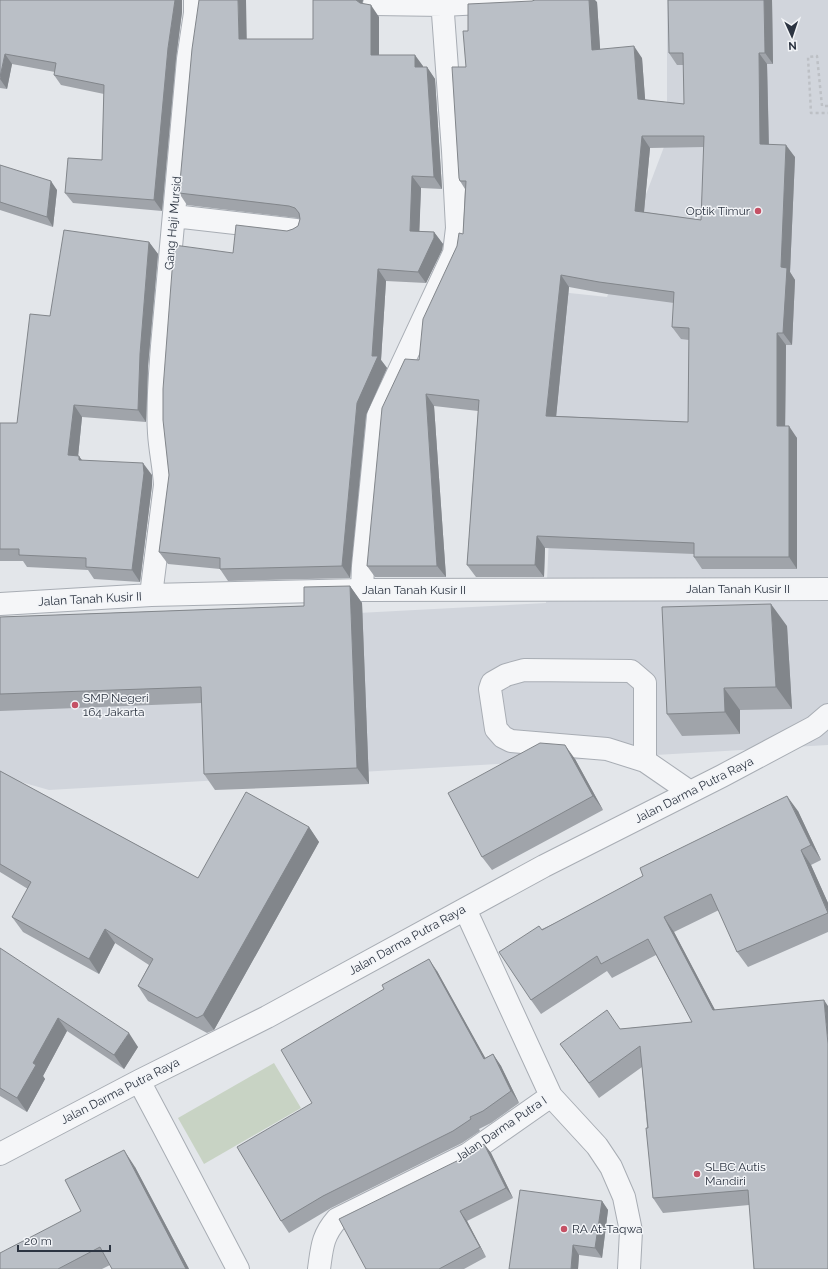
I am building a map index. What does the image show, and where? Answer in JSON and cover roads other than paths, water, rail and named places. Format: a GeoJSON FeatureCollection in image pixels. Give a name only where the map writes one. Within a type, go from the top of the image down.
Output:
{"type":"FeatureCollection","features":[{"type":"Feature","properties":{"kind":"street"},"geometry":{"type":"LineString","coordinates":[[374,4],[540,0]]}},
{"type":"Feature","properties":{"kind":"street"},"geometry":{"type":"LineString","coordinates":[[362,590],[363,566],[378,416],[454,253],[457,228],[456,205],[443,3]]}},
{"type":"Feature","properties":{"kind":"street","name":"Gang Haji Mursid"},"geometry":{"type":"LineString","coordinates":[[151,595],[165,485],[160,441],[161,361],[188,59],[195,7]]}},
{"type":"Feature","properties":{"kind":"street"},"geometry":{"type":"LineString","coordinates":[[174,216],[265,225],[296,230]]}},
{"type":"Feature","properties":{"kind":"street","name":"Jalan Tanah Kusir II"},"geometry":{"type":"LineString","coordinates":[[0,604],[151,595],[362,590],[828,589]]}},
{"type":"Feature","properties":{"kind":"street"},"geometry":{"type":"LineString","coordinates":[[644,761],[645,683],[631,671],[524,670],[506,675],[492,683],[490,689],[496,729],[503,737],[511,741],[607,748],[644,761],[690,792]]}},
{"type":"Feature","properties":{"kind":"street","name":"Jalan Darma Putra Raya"},"geometry":{"type":"LineString","coordinates":[[0,1154],[138,1081],[267,1017],[544,866],[823,724]]}},
{"type":"Feature","properties":{"kind":"street","name":"Jalan Darma Putra I"},"geometry":{"type":"LineString","coordinates":[[319,1269],[325,1238],[331,1226],[337,1219],[468,1154],[551,1096],[465,908]]}},
{"type":"Feature","properties":{"kind":"street"},"geometry":{"type":"LineString","coordinates":[[138,1081],[238,1269]]}},
{"type":"Feature","properties":{"kind":"street"},"geometry":{"type":"LineString","coordinates":[[551,1096],[597,1146],[611,1167],[624,1197],[631,1231],[629,1269]]}},
{"type":"Feature","properties":{"kind":"place","name":"Optik Timur"},"geometry":{"type":"Point","coordinates":[758,211]}},
{"type":"Feature","properties":{"kind":"place","name":"SMP Negeri 164 Jakarta"},"geometry":{"type":"Point","coordinates":[75,705]}},
{"type":"Feature","properties":{"kind":"place","name":"SLBC Autis Mandiri"},"geometry":{"type":"Point","coordinates":[697,1174]}},
{"type":"Feature","properties":{"kind":"place","name":"RA At-Taqwa"},"geometry":{"type":"Point","coordinates":[564,1229]}}]}
